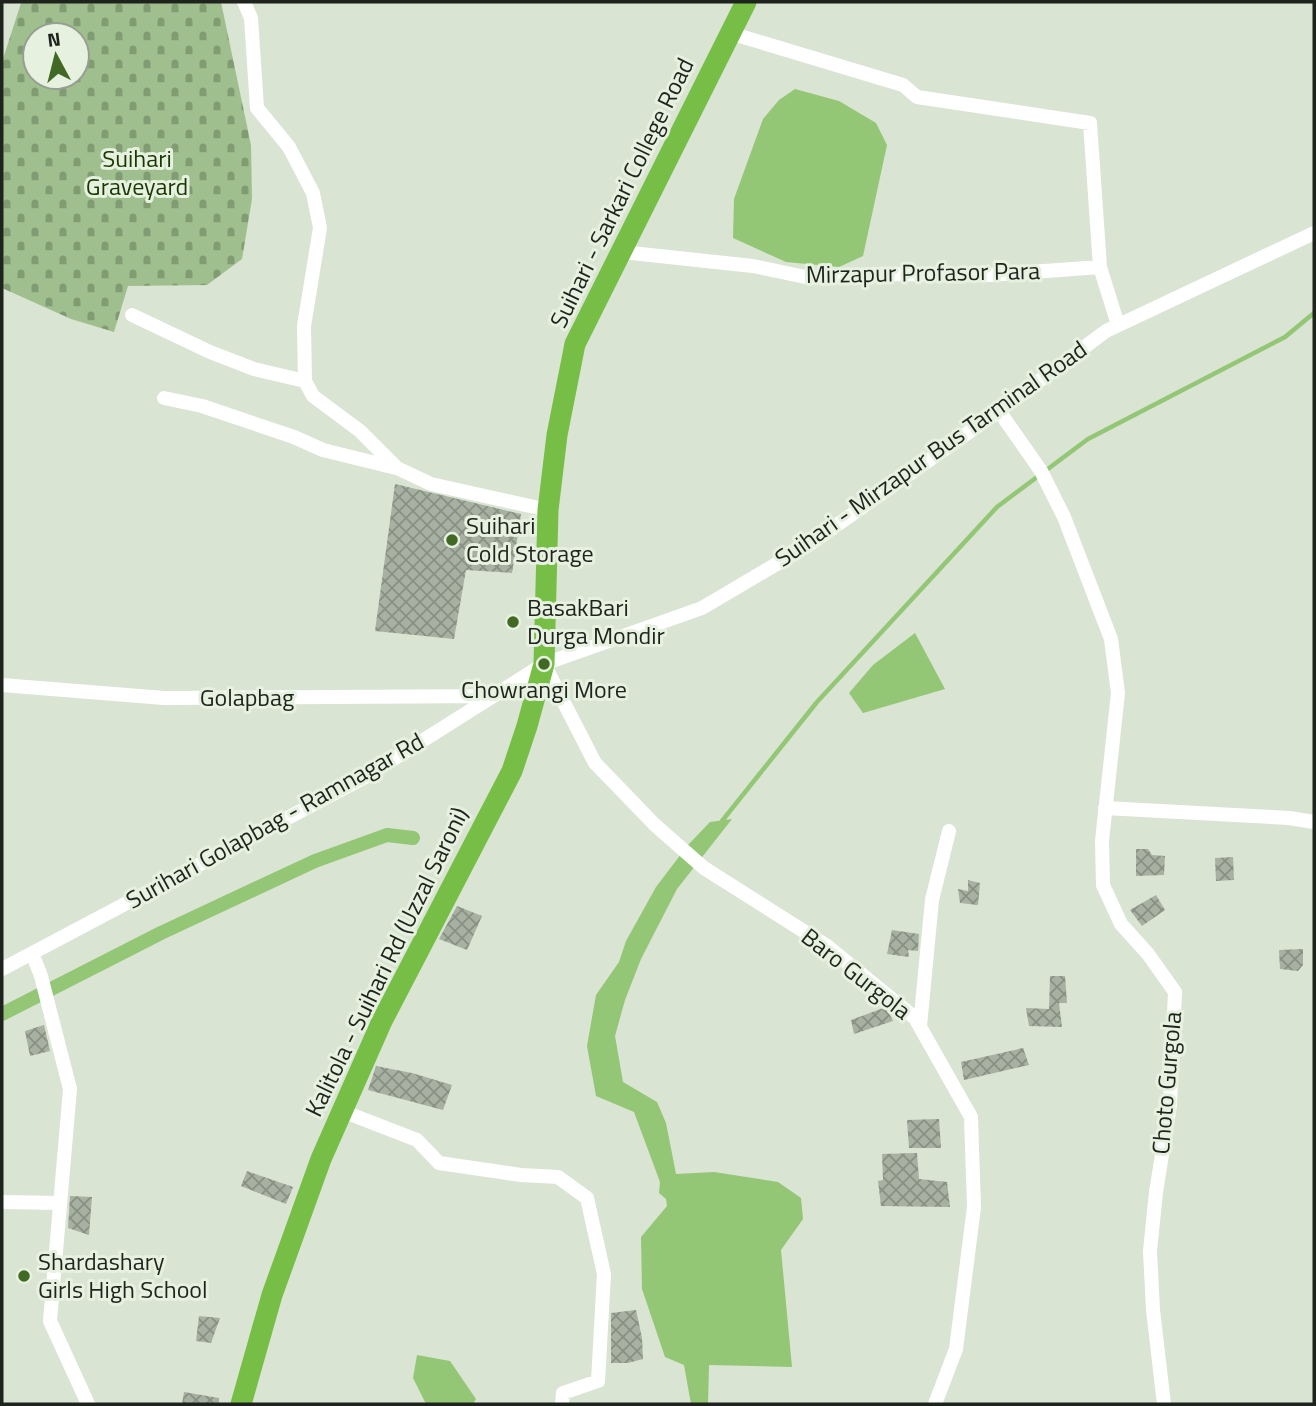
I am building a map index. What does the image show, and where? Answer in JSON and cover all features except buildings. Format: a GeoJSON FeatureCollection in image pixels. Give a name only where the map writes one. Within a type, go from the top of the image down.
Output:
{"type":"FeatureCollection","features":[{"type":"Feature","properties":{"kind":"highway","name":"Suihari - Sarkari College Road"},"geometry":{"type":"LineString","coordinates":[[544,664],[548,510],[557,435],[575,344],[746,2]]}},
{"type":"Feature","properties":{"kind":"highway","name":"Kalitola - Suihari Rd (Uzzal Saroni)"},"geometry":{"type":"LineString","coordinates":[[241,1404],[272,1295],[321,1160],[382,1021],[512,771],[544,664]]}},
{"type":"Feature","properties":{"kind":"street"},"geometry":{"type":"LineString","coordinates":[[244,2],[251,18],[257,108],[289,147],[313,192],[320,228],[304,327],[305,381],[313,396],[360,431],[397,468]]}},
{"type":"Feature","properties":{"kind":"street"},"geometry":{"type":"LineString","coordinates":[[730,33],[903,85],[917,97],[1090,123],[1100,267],[1118,325]]}},
{"type":"Feature","properties":{"kind":"street","name":"Suihari - Mirzapur Bus Tarminal Road"},"geometry":{"type":"LineString","coordinates":[[544,664],[702,608],[807,546],[999,411],[1106,331],[1314,233]]}},
{"type":"Feature","properties":{"kind":"street","name":"Mirzapur Profasor Para"},"geometry":{"type":"LineString","coordinates":[[622,252],[753,267],[810,278],[879,274],[990,275],[1100,267]]}},
{"type":"Feature","properties":{"kind":"street"},"geometry":{"type":"LineString","coordinates":[[132,315],[243,364],[305,381]]}},
{"type":"Feature","properties":{"kind":"street"},"geometry":{"type":"LineString","coordinates":[[164,398],[202,406],[294,437],[323,450],[397,468],[431,484],[548,510]]}},
{"type":"Feature","properties":{"kind":"street","name":"Choto Gurgola"},"geometry":{"type":"LineString","coordinates":[[999,411],[1033,460],[1064,517],[1111,639],[1118,692],[1102,841],[1103,886],[1121,924],[1175,992],[1170,1105],[1150,1251],[1153,1310],[1164,1404]]}},
{"type":"Feature","properties":{"kind":"street","name":"Surihari Golapbag - Ramnagar Rd"},"geometry":{"type":"LineString","coordinates":[[2,969],[365,777],[544,664]]}},
{"type":"Feature","properties":{"kind":"street","name":"Baro Gurgola"},"geometry":{"type":"LineString","coordinates":[[544,664],[595,763],[655,825],[704,867],[827,946],[915,1018],[971,1117],[974,1207],[956,1349],[935,1404]]}},
{"type":"Feature","properties":{"kind":"street","name":"Golapbag"},"geometry":{"type":"LineString","coordinates":[[2,685],[164,698],[493,696]]}},
{"type":"Feature","properties":{"kind":"street"},"geometry":{"type":"LineString","coordinates":[[1105,808],[1289,818],[1314,822]]}},
{"type":"Feature","properties":{"kind":"street"},"geometry":{"type":"LineString","coordinates":[[920,1026],[932,900],[949,831]]}},
{"type":"Feature","properties":{"kind":"street"},"geometry":{"type":"LineString","coordinates":[[32,953],[41,976],[70,1089],[50,1321],[88,1404]]}},
{"type":"Feature","properties":{"kind":"street"},"geometry":{"type":"LineString","coordinates":[[342,1111],[417,1140],[439,1163],[521,1175],[558,1177],[587,1198],[604,1275],[598,1381],[563,1393],[562,1404]]}},
{"type":"Feature","properties":{"kind":"street"},"geometry":{"type":"LineString","coordinates":[[2,1202],[60,1203]]}},
{"type":"Feature","properties":{"kind":"green space","name":"Suihari Graveyard"},"geometry":{"type":"Polygon","coordinates":[[[221,2],[251,145],[252,199],[242,259],[207,285],[128,286],[114,332],[71,319],[2,288],[2,62],[21,3],[221,2]]]}},
{"type":"Feature","properties":{"kind":"shaded area"},"geometry":{"type":"Polygon","coordinates":[[[795,89],[839,101],[876,123],[887,145],[863,256],[839,267],[786,262],[733,238],[734,199],[763,119],[779,100],[795,89]]]}},
{"type":"Feature","properties":{"kind":"shaded area"},"geometry":{"type":"Polygon","coordinates":[[[915,633],[945,689],[863,713],[849,693],[873,665],[915,633]]]}},
{"type":"Feature","properties":{"kind":"shaded area"},"geometry":{"type":"Polygon","coordinates":[[[732,819],[677,889],[641,959],[615,1036],[623,1082],[657,1102],[666,1123],[676,1174],[714,1172],[778,1182],[801,1198],[803,1219],[781,1250],[792,1367],[709,1365],[708,1404],[691,1404],[684,1365],[665,1357],[642,1289],[641,1237],[667,1206],[666,1199],[659,1193],[660,1182],[634,1112],[596,1096],[587,1046],[596,995],[619,962],[626,941],[656,887],[688,845],[710,822],[732,819]]]}},
{"type":"Feature","properties":{"kind":"shaded area"},"geometry":{"type":"Polygon","coordinates":[[[417,1355],[450,1361],[476,1399],[473,1404],[426,1404],[413,1378],[417,1355]]]}},
{"type":"Feature","properties":{"kind":"waterway"},"geometry":{"type":"LineString","coordinates":[[722,821],[817,702],[997,507],[1088,439],[1285,337],[1314,313]]}},
{"type":"Feature","properties":{"kind":"waterway"},"geometry":{"type":"LineString","coordinates":[[2,1014],[161,933],[315,861],[387,835],[413,838]]}},
{"type":"Feature","properties":{"kind":"place","name":"Suihari Cold Storage"},"geometry":{"type":"Point","coordinates":[452,540]}},
{"type":"Feature","properties":{"kind":"place","name":"BasakBari Durga Mondir"},"geometry":{"type":"Point","coordinates":[513,622]}},
{"type":"Feature","properties":{"kind":"place","name":"Chowrangi More"},"geometry":{"type":"Point","coordinates":[544,664]}},
{"type":"Feature","properties":{"kind":"place","name":"Shardashary Girls High School"},"geometry":{"type":"Point","coordinates":[24,1276]}}]}
